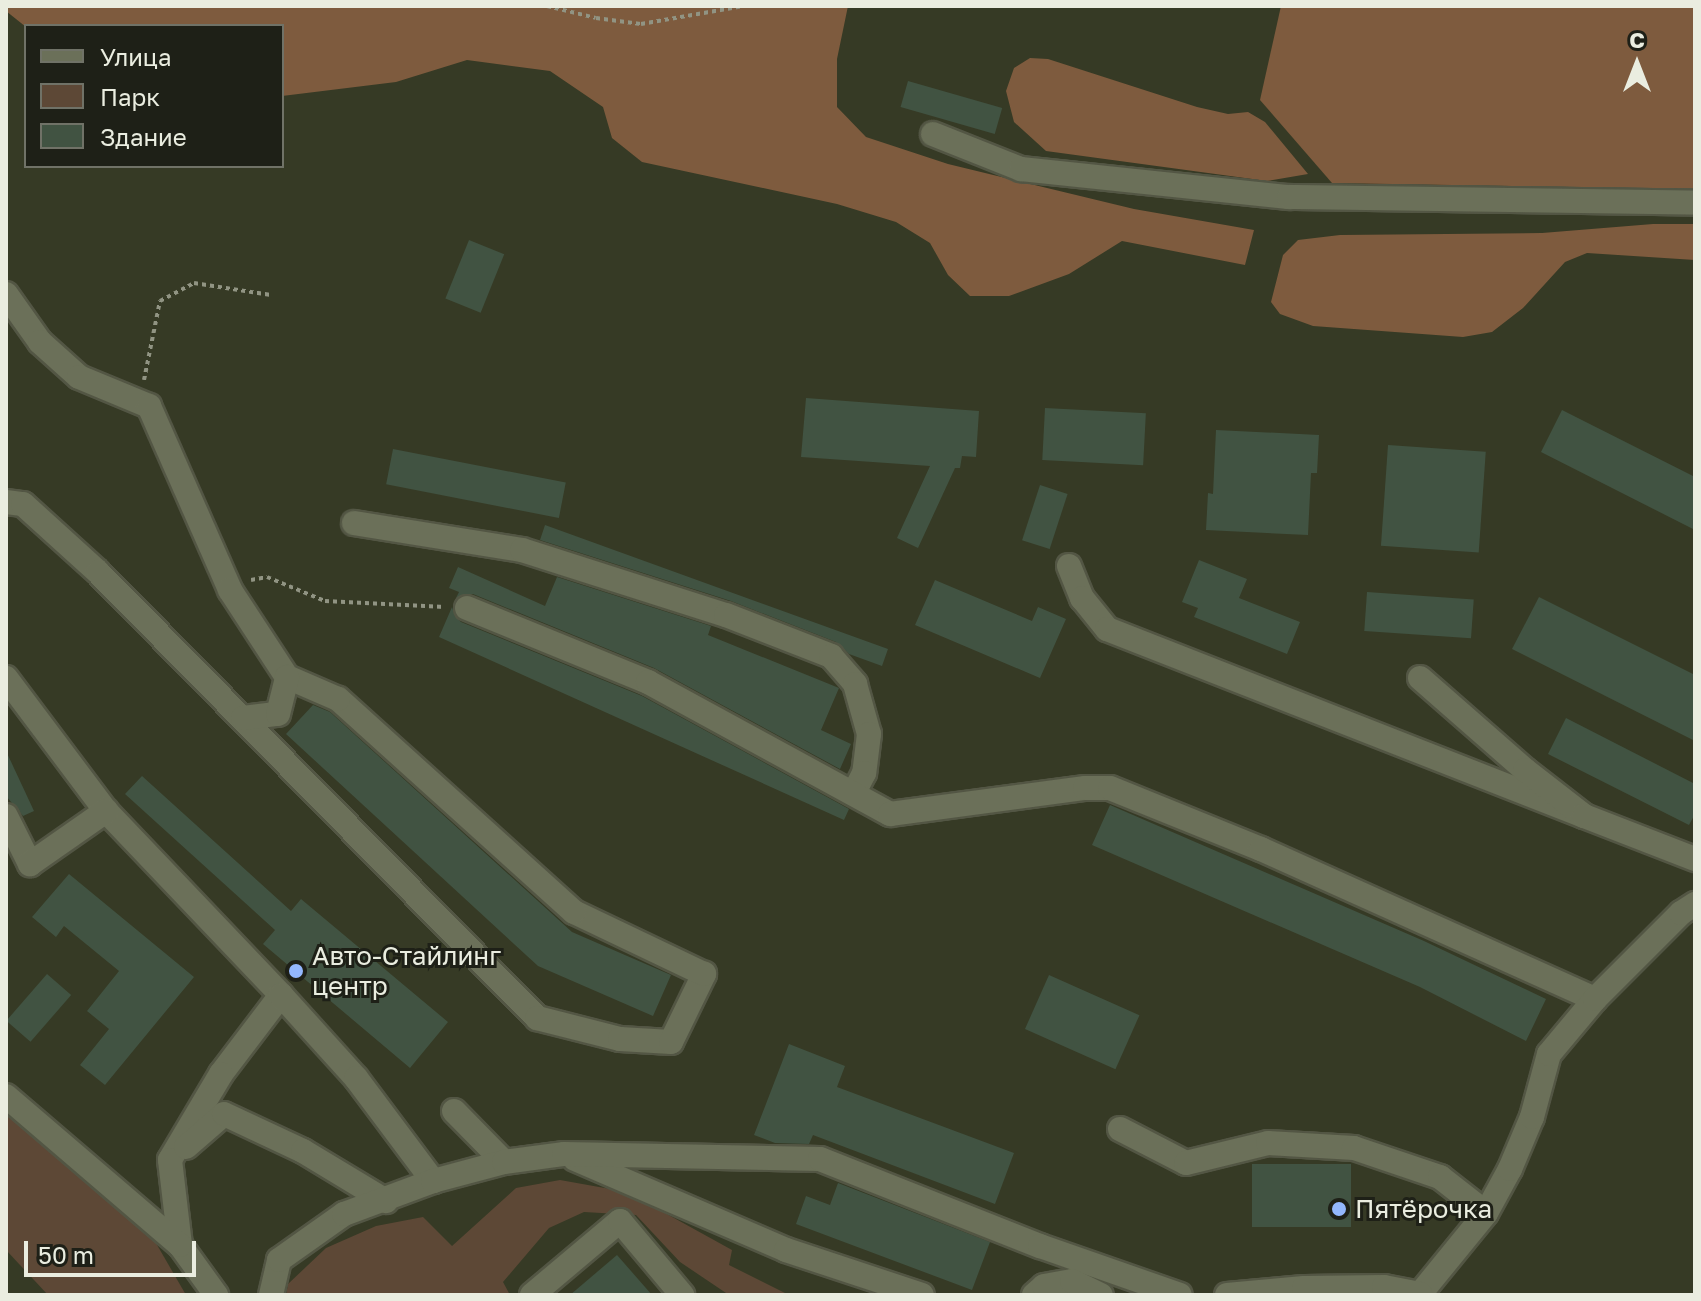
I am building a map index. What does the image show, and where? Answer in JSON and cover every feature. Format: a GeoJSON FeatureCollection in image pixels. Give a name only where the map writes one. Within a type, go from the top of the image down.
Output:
{"type":"FeatureCollection","features":[{"type":"Feature","properties":{"kind":"street"},"geometry":{"type":"LineString","coordinates":[[933,134],[1021,169],[1289,197],[1695,203]]}},
{"type":"Feature","properties":{"kind":"street"},"geometry":{"type":"LineString","coordinates":[[6,294],[40,342],[79,377],[149,406],[230,590],[287,677],[338,699],[574,912],[704,974],[671,1042],[620,1039],[537,1018],[98,572],[23,504],[6,502]]}},
{"type":"Feature","properties":{"kind":"street"},"geometry":{"type":"LineString","coordinates":[[6,327],[40,342]]}},
{"type":"Feature","properties":{"kind":"street"},"geometry":{"type":"LineString","coordinates":[[354,523],[522,550],[726,615],[831,656],[855,684],[869,734],[864,773],[854,793]]}},
{"type":"Feature","properties":{"kind":"street"},"geometry":{"type":"LineString","coordinates":[[1069,566],[1082,598],[1107,629],[1695,859]]}},
{"type":"Feature","properties":{"kind":"street"},"geometry":{"type":"LineString","coordinates":[[467,608],[648,682],[890,814],[1085,788],[1110,788],[1261,849],[1595,999]]}},
{"type":"Feature","properties":{"kind":"street"},"geometry":{"type":"LineString","coordinates":[[243,718],[278,714],[287,677]]}},
{"type":"Feature","properties":{"kind":"street"},"geometry":{"type":"LineString","coordinates":[[6,678],[106,811],[356,1078],[433,1181]]}},
{"type":"Feature","properties":{"kind":"street"},"geometry":{"type":"LineString","coordinates":[[1420,678],[1525,770],[1584,816]]}},
{"type":"Feature","properties":{"kind":"street"},"geometry":{"type":"LineString","coordinates":[[6,816],[30,864],[106,811]]}},
{"type":"Feature","properties":{"kind":"street"},"geometry":{"type":"LineString","coordinates":[[1227,1295],[1304,1288],[1384,1287],[1420,1294],[1486,1213],[1532,1117],[1549,1054],[1595,999],[1681,913],[1695,904]]}},
{"type":"Feature","properties":{"kind":"street"},"geometry":{"type":"LineString","coordinates":[[180,1245],[170,1160],[221,1074],[281,995]]}},
{"type":"Feature","properties":{"kind":"street"},"geometry":{"type":"LineString","coordinates":[[6,1096],[180,1245],[216,1295]]}},
{"type":"Feature","properties":{"kind":"street"},"geometry":{"type":"LineString","coordinates":[[454,1111],[504,1162]]}},
{"type":"Feature","properties":{"kind":"street"},"geometry":{"type":"LineString","coordinates":[[170,1160],[224,1114],[303,1151],[386,1201]]}},
{"type":"Feature","properties":{"kind":"street"},"geometry":{"type":"LineString","coordinates":[[1120,1129],[1186,1163],[1268,1143],[1354,1148],[1440,1177],[1486,1213]]}},
{"type":"Feature","properties":{"kind":"street"},"geometry":{"type":"LineString","coordinates":[[564,1154],[786,1250],[922,1295]]}},
{"type":"Feature","properties":{"kind":"street"},"geometry":{"type":"LineString","coordinates":[[271,1295],[279,1260],[344,1214],[386,1201],[433,1181],[504,1162],[564,1154],[820,1159],[1040,1246],[1180,1295]]}},
{"type":"Feature","properties":{"kind":"street"},"geometry":{"type":"LineString","coordinates":[[532,1295],[620,1221],[682,1295]]}},
{"type":"Feature","properties":{"kind":"street"},"geometry":{"type":"LineString","coordinates":[[1034,1295],[1044,1286],[1072,1281],[1101,1295]]}},
{"type":"Feature","properties":{"kind":"path"},"geometry":{"type":"LineString","coordinates":[[547,6],[596,18],[641,24],[743,6]]}},
{"type":"Feature","properties":{"kind":"path"},"geometry":{"type":"LineString","coordinates":[[149,406],[144,378],[160,301],[194,283],[271,295]]}},
{"type":"Feature","properties":{"kind":"path"},"geometry":{"type":"LineString","coordinates":[[230,590],[245,581],[267,577],[325,601],[467,608]]}},
{"type":"Feature","properties":{"kind":"green space"},"geometry":{"type":"Polygon","coordinates":[[[6,1107],[149,1231],[186,1295],[48,1295],[6,1250],[6,1107]]]}},
{"type":"Feature","properties":{"kind":"green space"},"geometry":{"type":"Polygon","coordinates":[[[560,1180],[627,1192],[732,1250],[729,1265],[789,1295],[729,1295],[680,1262],[636,1215],[584,1212],[549,1228],[503,1282],[510,1295],[286,1295],[288,1284],[326,1248],[376,1226],[423,1217],[452,1246],[516,1188],[560,1180]]]}},
{"type":"Feature","properties":{"kind":"shaded area"},"geometry":{"type":"Polygon","coordinates":[[[6,6],[848,6],[837,59],[837,107],[866,137],[948,164],[1134,209],[1254,230],[1245,265],[1122,241],[1069,274],[1009,296],[970,296],[948,275],[930,243],[896,222],[837,204],[642,162],[612,138],[603,107],[550,71],[467,60],[396,82],[284,96],[284,24],[24,25],[6,11],[6,6]]]}},
{"type":"Feature","properties":{"kind":"shaded area"},"geometry":{"type":"Polygon","coordinates":[[[1281,6],[1695,6],[1695,189],[1332,183],[1260,100],[1281,6]]]}},
{"type":"Feature","properties":{"kind":"shaded area"},"geometry":{"type":"Polygon","coordinates":[[[1030,58],[1048,59],[1197,107],[1228,114],[1248,112],[1265,122],[1308,174],[1267,181],[1046,151],[1014,122],[1006,91],[1014,68],[1030,58]]]}},
{"type":"Feature","properties":{"kind":"shaded area"},"geometry":{"type":"Polygon","coordinates":[[[1653,224],[1695,224],[1695,260],[1587,253],[1565,262],[1523,308],[1492,332],[1463,337],[1313,326],[1280,314],[1271,302],[1283,255],[1298,240],[1340,235],[1542,233],[1653,224]]]}},
{"type":"Feature","properties":{"kind":"building"},"geometry":{"type":"Polygon","coordinates":[[[908,81],[1002,108],[995,134],[901,107],[908,81]]]}},
{"type":"Feature","properties":{"kind":"building"},"geometry":{"type":"Polygon","coordinates":[[[469,240],[504,254],[481,313],[445,298],[469,240]]]}},
{"type":"Feature","properties":{"kind":"building"},"geometry":{"type":"Polygon","coordinates":[[[806,398],[979,411],[976,457],[962,456],[960,468],[955,468],[918,548],[897,538],[930,466],[801,457],[806,398]]]}},
{"type":"Feature","properties":{"kind":"building"},"geometry":{"type":"Polygon","coordinates":[[[1045,408],[1146,413],[1143,465],[1042,460],[1045,408]]]}},
{"type":"Feature","properties":{"kind":"building"},"geometry":{"type":"Polygon","coordinates":[[[1562,410],[1695,477],[1695,530],[1541,452],[1562,410]]]}},
{"type":"Feature","properties":{"kind":"building"},"geometry":{"type":"Polygon","coordinates":[[[1216,430],[1319,435],[1317,473],[1311,473],[1308,535],[1206,530],[1208,493],[1213,494],[1216,430]]]}},
{"type":"Feature","properties":{"kind":"building"},"geometry":{"type":"Polygon","coordinates":[[[1388,445],[1486,452],[1479,553],[1381,546],[1388,445]]]}},
{"type":"Feature","properties":{"kind":"building"},"geometry":{"type":"Polygon","coordinates":[[[393,449],[566,483],[559,518],[386,484],[393,449]]]}},
{"type":"Feature","properties":{"kind":"building"},"geometry":{"type":"Polygon","coordinates":[[[1040,485],[1068,494],[1050,549],[1022,540],[1040,485]]]}},
{"type":"Feature","properties":{"kind":"building"},"geometry":{"type":"Polygon","coordinates":[[[545,525],[888,649],[882,666],[849,654],[836,642],[731,601],[540,540],[545,525]]]}},
{"type":"Feature","properties":{"kind":"building"},"geometry":{"type":"Polygon","coordinates":[[[1199,560],[1247,579],[1239,598],[1300,622],[1287,654],[1194,617],[1198,608],[1182,602],[1199,560]]]}},
{"type":"Feature","properties":{"kind":"building"},"geometry":{"type":"Polygon","coordinates":[[[458,567],[545,606],[557,577],[711,626],[708,635],[839,688],[821,730],[851,744],[840,769],[654,668],[473,594],[456,598],[459,592],[449,588],[458,567]]]}},
{"type":"Feature","properties":{"kind":"building"},"geometry":{"type":"Polygon","coordinates":[[[935,580],[1032,621],[1038,607],[1066,619],[1040,678],[915,625],[935,580]]]}},
{"type":"Feature","properties":{"kind":"building"},"geometry":{"type":"Polygon","coordinates":[[[1367,592],[1474,599],[1471,638],[1364,631],[1367,592]]]}},
{"type":"Feature","properties":{"kind":"building"},"geometry":{"type":"Polygon","coordinates":[[[1539,597],[1695,675],[1695,741],[1512,649],[1539,597]]]}},
{"type":"Feature","properties":{"kind":"building"},"geometry":{"type":"Polygon","coordinates":[[[452,607],[461,622],[642,696],[849,809],[844,820],[439,637],[452,607]]]}},
{"type":"Feature","properties":{"kind":"building"},"geometry":{"type":"Polygon","coordinates":[[[313,705],[330,712],[572,932],[671,975],[653,1016],[538,966],[286,734],[313,705]]]}},
{"type":"Feature","properties":{"kind":"building"},"geometry":{"type":"Polygon","coordinates":[[[1566,718],[1695,784],[1695,814],[1689,825],[1548,754],[1566,718]]]}},
{"type":"Feature","properties":{"kind":"building"},"geometry":{"type":"Polygon","coordinates":[[[6,751],[34,811],[23,816],[6,796],[6,751]]]}},
{"type":"Feature","properties":{"kind":"building"},"geometry":{"type":"Polygon","coordinates":[[[142,776],[291,911],[301,899],[448,1022],[410,1068],[263,944],[275,930],[125,794],[142,776]]]}},
{"type":"Feature","properties":{"kind":"building"},"geometry":{"type":"Polygon","coordinates":[[[1110,805],[1424,941],[1546,999],[1526,1041],[1420,987],[1092,845],[1110,805]]]}},
{"type":"Feature","properties":{"kind":"building"},"geometry":{"type":"Polygon","coordinates":[[[69,874],[194,977],[105,1085],[80,1065],[109,1029],[87,1011],[119,971],[64,926],[56,937],[32,917],[69,874]]]}},
{"type":"Feature","properties":{"kind":"building"},"geometry":{"type":"Polygon","coordinates":[[[47,974],[71,995],[30,1042],[6,1021],[47,974]]]}},
{"type":"Feature","properties":{"kind":"building"},"geometry":{"type":"Polygon","coordinates":[[[1049,975],[1139,1015],[1115,1069],[1025,1029],[1049,975]]]}},
{"type":"Feature","properties":{"kind":"building"},"geometry":{"type":"Polygon","coordinates":[[[789,1044],[845,1066],[837,1087],[1014,1153],[995,1204],[813,1135],[809,1144],[775,1143],[754,1135],[789,1044]]]}},
{"type":"Feature","properties":{"kind":"building"},"geometry":{"type":"Polygon","coordinates":[[[1252,1164],[1351,1164],[1351,1227],[1252,1227],[1252,1164]]]}},
{"type":"Feature","properties":{"kind":"building"},"geometry":{"type":"Polygon","coordinates":[[[838,1183],[990,1242],[972,1290],[796,1224],[806,1196],[830,1205],[838,1183]]]}},
{"type":"Feature","properties":{"kind":"building"},"geometry":{"type":"Polygon","coordinates":[[[617,1255],[652,1295],[570,1295],[617,1255]]]}},
{"type":"Feature","properties":{"kind":"place","name":"Авто-Стайлинг центр"},"geometry":{"type":"Point","coordinates":[296,971]}},
{"type":"Feature","properties":{"kind":"place","name":"Пятёрочка"},"geometry":{"type":"Point","coordinates":[1339,1209]}}]}
